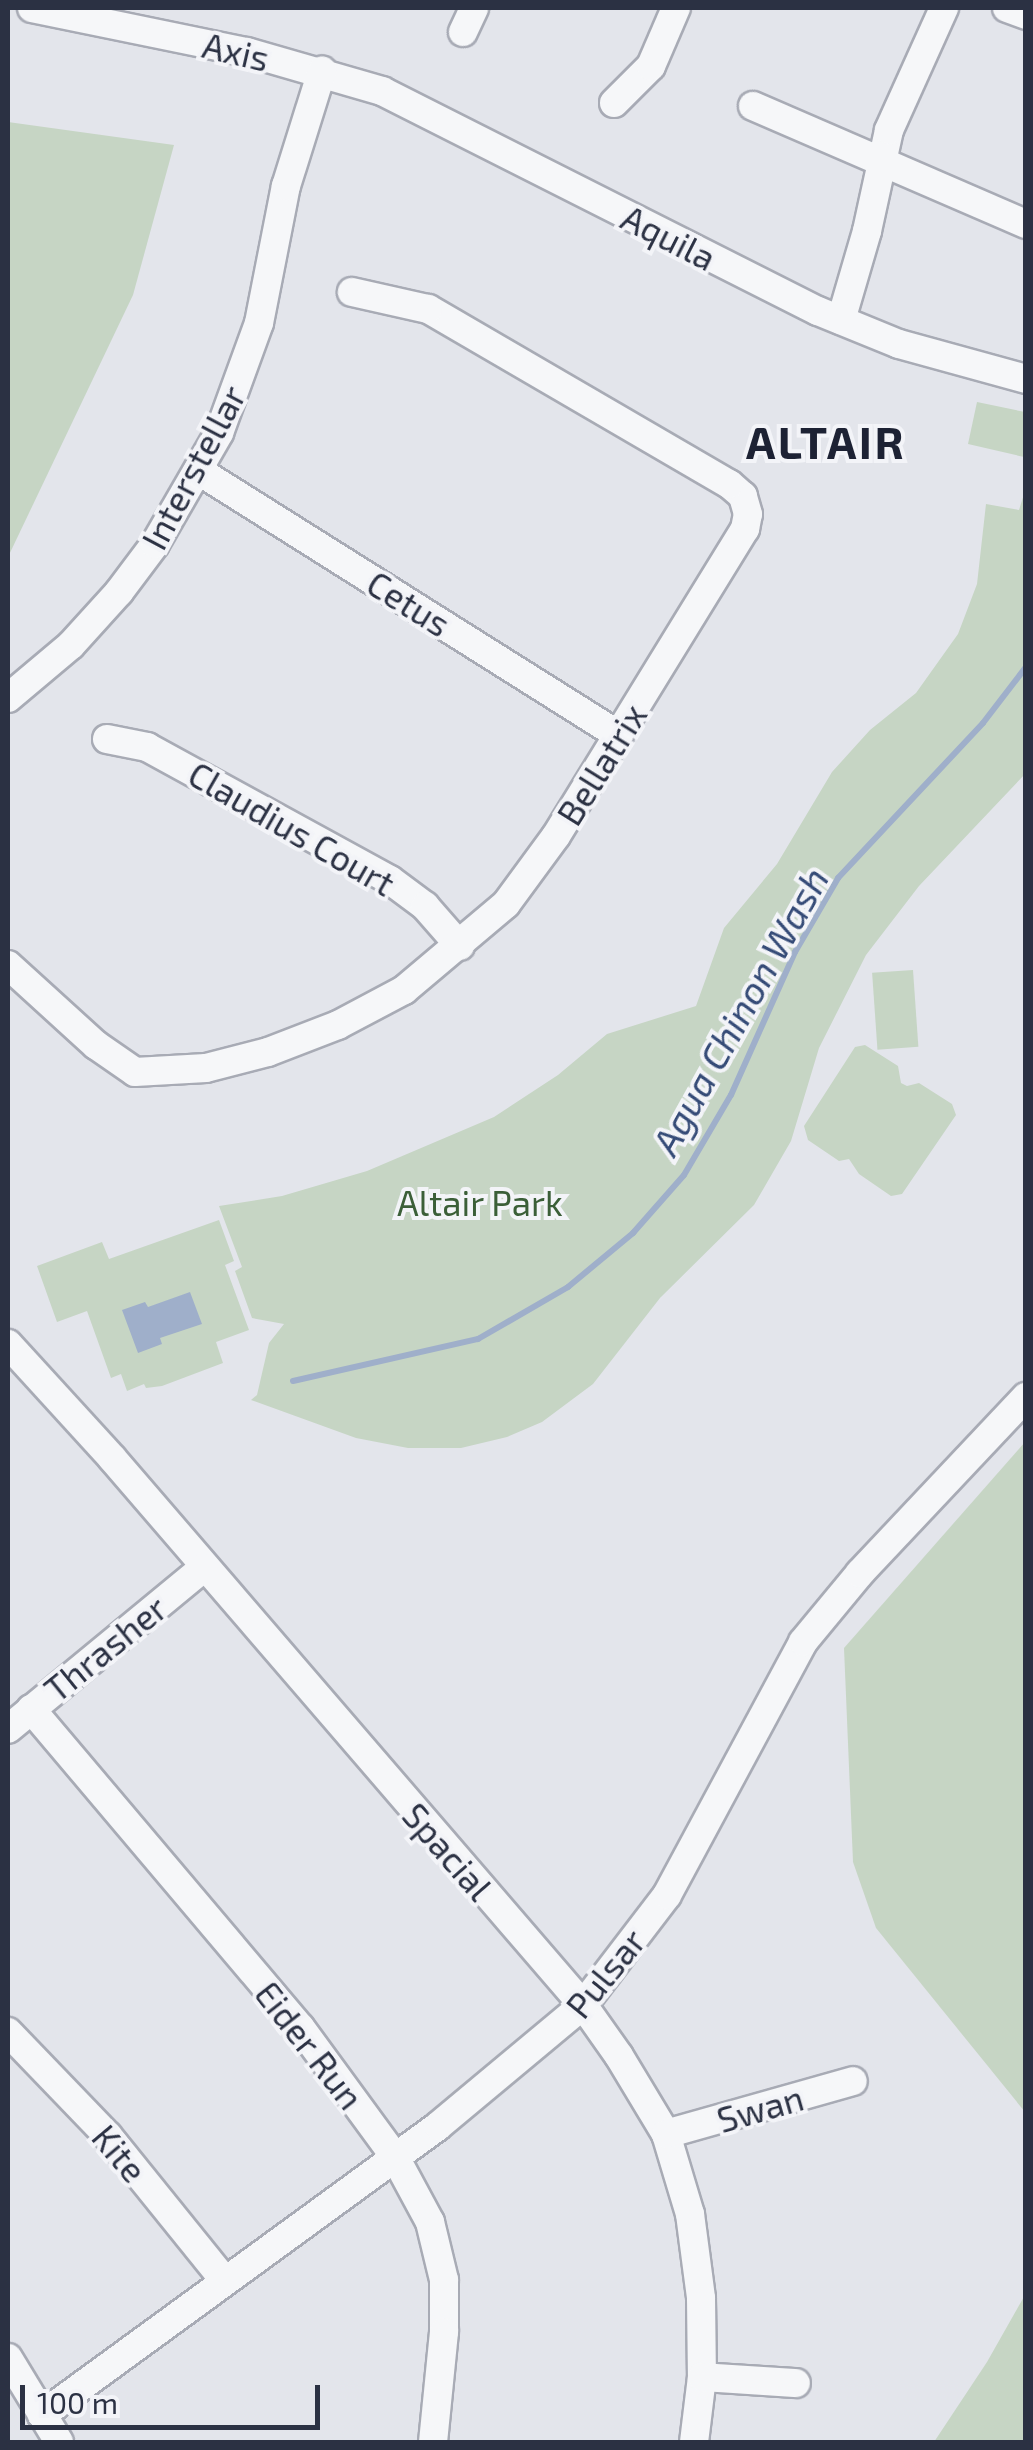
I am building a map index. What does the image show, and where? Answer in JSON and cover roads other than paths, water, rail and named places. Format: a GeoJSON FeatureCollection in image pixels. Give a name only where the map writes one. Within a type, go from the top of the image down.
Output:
{"type":"FeatureCollection","features":[{"type":"Feature","properties":{"kind":"street","name":"Axis"},"geometry":{"type":"LineString","coordinates":[[32,8],[62,11],[322,71]]}},
{"type":"Feature","properties":{"kind":"street"},"geometry":{"type":"LineString","coordinates":[[614,103],[651,66],[676,8]]}},
{"type":"Feature","properties":{"kind":"street"},"geometry":{"type":"LineString","coordinates":[[841,320],[889,130],[944,8]]}},
{"type":"Feature","properties":{"kind":"street"},"geometry":{"type":"LineString","coordinates":[[1007,8],[1026,15]]}},
{"type":"Feature","properties":{"kind":"street","name":"Aquila"},"geometry":{"type":"LineString","coordinates":[[322,71],[382,91],[841,320],[899,344],[1026,378]]}},
{"type":"Feature","properties":{"kind":"street","name":"Interstellar"},"geometry":{"type":"LineString","coordinates":[[8,698],[72,645],[119,592],[156,544],[199,471],[244,375],[286,186],[322,71]]}},
{"type":"Feature","properties":{"kind":"street"},"geometry":{"type":"LineString","coordinates":[[753,106],[1026,224]]}},
{"type":"Feature","properties":{"kind":"street","name":"Bellatrix"},"geometry":{"type":"LineString","coordinates":[[8,965],[96,1045],[135,1072],[206,1068],[268,1052],[338,1025],[404,990],[506,904],[556,836],[745,529],[748,514],[743,496],[428,309],[352,292]]}},
{"type":"Feature","properties":{"kind":"street","name":"Cetus"},"geometry":{"type":"LineString","coordinates":[[199,471],[619,735]]}},
{"type":"Feature","properties":{"kind":"street","name":"Claudius Court"},"geometry":{"type":"LineString","coordinates":[[107,738],[147,746],[390,880],[424,906],[460,946]]}},
{"type":"Feature","properties":{"kind":"street","name":"Spacial"},"geometry":{"type":"LineString","coordinates":[[8,1344],[112,1458],[583,2006],[666,2134],[690,2214],[701,2298],[702,2377],[694,2442]]}},
{"type":"Feature","properties":{"kind":"street","name":"Pulsar"},"geometry":{"type":"LineString","coordinates":[[42,2414],[395,2157],[542,2044],[583,2006],[667,1895],[804,1642],[860,1573],[1026,1397]]}},
{"type":"Feature","properties":{"kind":"street","name":"Thrasher"},"geometry":{"type":"LineString","coordinates":[[8,1729],[203,1568]]}},
{"type":"Feature","properties":{"kind":"street","name":"Eider Run"},"geometry":{"type":"LineString","coordinates":[[32,1709],[300,2027],[395,2157],[430,2222],[444,2280],[444,2332],[433,2442]]}},
{"type":"Feature","properties":{"kind":"street","name":"Kite"},"geometry":{"type":"LineString","coordinates":[[8,2032],[108,2136],[225,2281]]}},
{"type":"Feature","properties":{"kind":"street","name":"Swan"},"geometry":{"type":"LineString","coordinates":[[666,2134],[853,2082]]}},
{"type":"Feature","properties":{"kind":"street"},"geometry":{"type":"LineString","coordinates":[[8,2358],[59,2442]]}},
{"type":"Feature","properties":{"kind":"street"},"geometry":{"type":"LineString","coordinates":[[702,2377],[796,2383]]}},
{"type":"Feature","properties":{"kind":"water"},"geometry":{"type":"Polygon","coordinates":[[[190,1292],[202,1324],[160,1338],[162,1344],[138,1353],[122,1310],[145,1302],[148,1307],[190,1292]]]}},
{"type":"Feature","properties":{"kind":"waterway","name":"Agua Chinon Wash"},"geometry":{"type":"LineString","coordinates":[[293,1381],[478,1339],[568,1287],[633,1233],[684,1175],[731,1095],[795,952],[838,878],[983,723],[1026,667]]}},
{"type":"Feature","properties":{"kind":"district","name":"ALTAIR"},"geometry":{"type":"Point","coordinates":[826,442]}},
{"type":"Feature","properties":{"kind":"park label","name":"Altair Park"},"geometry":{"type":"Point","coordinates":[480,1202]}}]}
